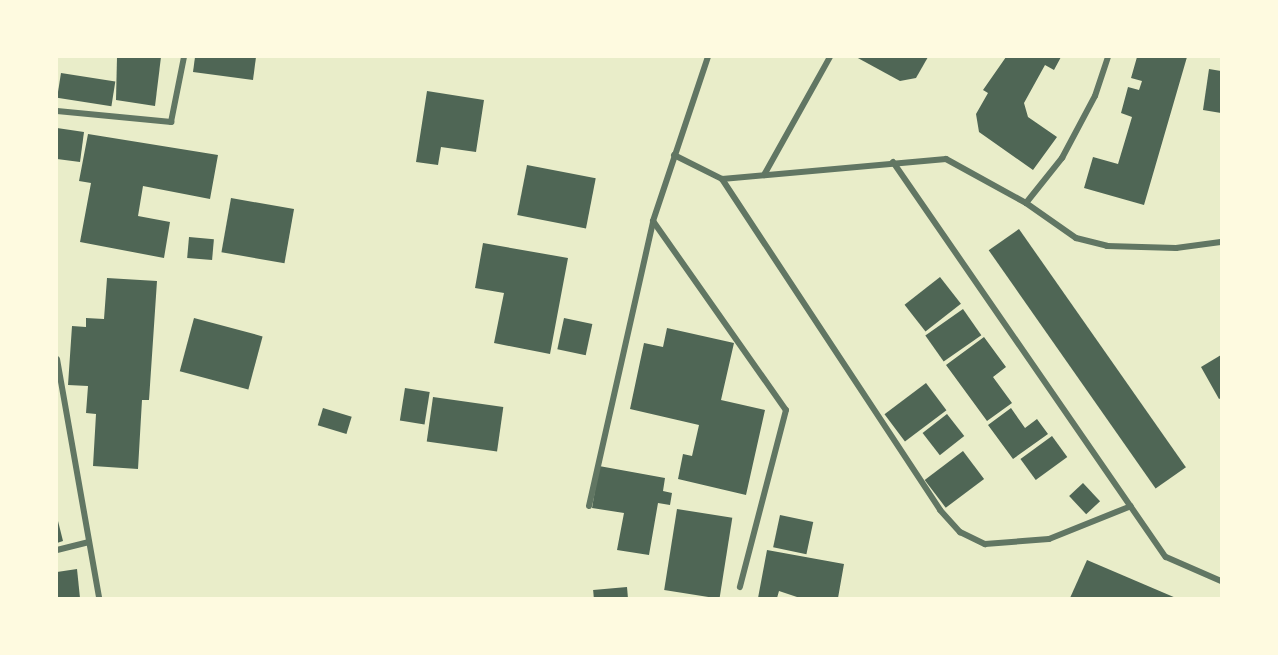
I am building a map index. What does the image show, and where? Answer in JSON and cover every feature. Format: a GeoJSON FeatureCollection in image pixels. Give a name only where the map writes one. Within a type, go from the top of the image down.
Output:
{"type":"FeatureCollection","features":[{"type":"Feature","properties":{"kind":"street"},"geometry":{"type":"LineString","coordinates":[[57,111],[171,122],[184,57]]}},
{"type":"Feature","properties":{"kind":"street"},"geometry":{"type":"LineString","coordinates":[[589,506],[653,221],[708,57]]}},
{"type":"Feature","properties":{"kind":"street"},"geometry":{"type":"LineString","coordinates":[[764,175],[830,57]]}},
{"type":"Feature","properties":{"kind":"street"},"geometry":{"type":"LineString","coordinates":[[1026,203],[1062,158],[1095,96],[1108,57]]}},
{"type":"Feature","properties":{"kind":"street"},"geometry":{"type":"LineString","coordinates":[[674,155],[722,179],[940,510],[960,532],[985,544],[1049,539],[1131,506]]}},
{"type":"Feature","properties":{"kind":"street"},"geometry":{"type":"LineString","coordinates":[[722,179],[946,159],[1026,203],[1076,238],[1107,246],[1176,248],[1221,242]]}},
{"type":"Feature","properties":{"kind":"street"},"geometry":{"type":"LineString","coordinates":[[893,162],[1166,557],[1221,581]]}},
{"type":"Feature","properties":{"kind":"street"},"geometry":{"type":"LineString","coordinates":[[653,221],[786,410],[740,587]]}},
{"type":"Feature","properties":{"kind":"street"},"geometry":{"type":"LineString","coordinates":[[57,359],[99,598]]}},
{"type":"Feature","properties":{"kind":"street"},"geometry":{"type":"LineString","coordinates":[[57,405],[65,403]]}},
{"type":"Feature","properties":{"kind":"street"},"geometry":{"type":"LineString","coordinates":[[57,549],[89,542]]}},
{"type":"Feature","properties":{"kind":"building"},"geometry":{"type":"Polygon","coordinates":[[[117,57],[161,57],[155,106],[116,100],[117,57]]]}},
{"type":"Feature","properties":{"kind":"building"},"geometry":{"type":"Polygon","coordinates":[[[195,57],[256,57],[253,80],[193,72],[195,57]]]}},
{"type":"Feature","properties":{"kind":"building"},"geometry":{"type":"Polygon","coordinates":[[[856,57],[928,57],[916,78],[900,81],[856,57]]]}},
{"type":"Feature","properties":{"kind":"building"},"geometry":{"type":"Polygon","coordinates":[[[1006,57],[1061,57],[1054,70],[1045,65],[1024,103],[1028,117],[1057,137],[1033,170],[979,132],[976,114],[988,93],[983,90],[1006,57]]]}},
{"type":"Feature","properties":{"kind":"building"},"geometry":{"type":"Polygon","coordinates":[[[1137,57],[1187,57],[1144,205],[1084,188],[1093,157],[1118,164],[1132,117],[1121,113],[1128,87],[1139,90],[1142,81],[1131,78],[1137,57]]]}},
{"type":"Feature","properties":{"kind":"building"},"geometry":{"type":"Polygon","coordinates":[[[1209,69],[1221,71],[1221,113],[1203,110],[1209,69]]]}},
{"type":"Feature","properties":{"kind":"building"},"geometry":{"type":"Polygon","coordinates":[[[61,73],[115,82],[111,106],[57,98],[61,73]]]}},
{"type":"Feature","properties":{"kind":"building"},"geometry":{"type":"Polygon","coordinates":[[[427,91],[484,100],[476,152],[441,147],[438,165],[416,162],[427,91]]]}},
{"type":"Feature","properties":{"kind":"building"},"geometry":{"type":"Polygon","coordinates":[[[57,128],[84,132],[80,162],[57,159],[57,128]]]}},
{"type":"Feature","properties":{"kind":"building"},"geometry":{"type":"Polygon","coordinates":[[[88,134],[218,155],[210,199],[143,186],[138,216],[170,222],[164,258],[80,242],[91,183],[79,181],[88,134]]]}},
{"type":"Feature","properties":{"kind":"building"},"geometry":{"type":"Polygon","coordinates":[[[527,165],[596,178],[586,228],[517,215],[527,165]]]}},
{"type":"Feature","properties":{"kind":"building"},"geometry":{"type":"Polygon","coordinates":[[[231,198],[294,209],[284,263],[221,252],[231,198]]]}},
{"type":"Feature","properties":{"kind":"building"},"geometry":{"type":"Polygon","coordinates":[[[1019,229],[1186,467],[1156,489],[989,250],[1019,229]]]}},
{"type":"Feature","properties":{"kind":"building"},"geometry":{"type":"Polygon","coordinates":[[[189,237],[214,239],[212,260],[187,258],[189,237]]]}},
{"type":"Feature","properties":{"kind":"building"},"geometry":{"type":"Polygon","coordinates":[[[483,243],[568,258],[550,354],[494,343],[504,293],[475,288],[483,243]]]}},
{"type":"Feature","properties":{"kind":"building"},"geometry":{"type":"Polygon","coordinates":[[[940,277],[961,304],[925,331],[905,305],[940,277]]]}},
{"type":"Feature","properties":{"kind":"building"},"geometry":{"type":"Polygon","coordinates":[[[107,278],[157,281],[149,400],[142,400],[138,469],[93,466],[96,414],[86,413],[88,386],[68,385],[72,326],[86,327],[86,318],[104,319],[107,278]]]}},
{"type":"Feature","properties":{"kind":"building"},"geometry":{"type":"Polygon","coordinates":[[[963,309],[981,335],[944,362],[925,335],[963,309]]]}},
{"type":"Feature","properties":{"kind":"building"},"geometry":{"type":"Polygon","coordinates":[[[194,318],[263,336],[248,390],[180,371],[194,318]]]}},
{"type":"Feature","properties":{"kind":"building"},"geometry":{"type":"Polygon","coordinates":[[[564,318],[592,324],[586,355],[557,349],[564,318]]]}},
{"type":"Feature","properties":{"kind":"building"},"geometry":{"type":"Polygon","coordinates":[[[667,328],[734,343],[721,400],[765,410],[746,495],[678,479],[683,454],[692,456],[699,425],[630,409],[644,343],[663,347],[667,328]]]}},
{"type":"Feature","properties":{"kind":"building"},"geometry":{"type":"Polygon","coordinates":[[[984,337],[1006,367],[993,377],[1012,403],[987,421],[946,365],[984,337]]]}},
{"type":"Feature","properties":{"kind":"building"},"geometry":{"type":"Polygon","coordinates":[[[1221,355],[1221,398],[1219,399],[1201,367],[1221,355]]]}},
{"type":"Feature","properties":{"kind":"building"},"geometry":{"type":"Polygon","coordinates":[[[926,383],[946,410],[905,441],[884,414],[926,383]]]}},
{"type":"Feature","properties":{"kind":"building"},"geometry":{"type":"Polygon","coordinates":[[[405,388],[430,392],[425,425],[400,421],[405,388]]]}},
{"type":"Feature","properties":{"kind":"building"},"geometry":{"type":"Polygon","coordinates":[[[433,397],[503,407],[497,451],[427,442],[433,397]]]}},
{"type":"Feature","properties":{"kind":"building"},"geometry":{"type":"Polygon","coordinates":[[[323,408],[352,417],[346,434],[318,425],[323,408]]]}},
{"type":"Feature","properties":{"kind":"building"},"geometry":{"type":"Polygon","coordinates":[[[1011,408],[1025,428],[1037,419],[1048,434],[1013,459],[988,425],[1011,408]]]}},
{"type":"Feature","properties":{"kind":"building"},"geometry":{"type":"Polygon","coordinates":[[[947,414],[964,436],[940,455],[923,433],[947,414]]]}},
{"type":"Feature","properties":{"kind":"building"},"geometry":{"type":"Polygon","coordinates":[[[1052,436],[1067,457],[1036,480],[1020,459],[1052,436]]]}},
{"type":"Feature","properties":{"kind":"building"},"geometry":{"type":"Polygon","coordinates":[[[963,451],[984,479],[946,508],[925,480],[963,451]]]}},
{"type":"Feature","properties":{"kind":"building"},"geometry":{"type":"Polygon","coordinates":[[[599,466],[665,478],[663,491],[672,493],[670,505],[658,503],[649,555],[617,550],[624,513],[592,508],[599,466]]]}},
{"type":"Feature","properties":{"kind":"building"},"geometry":{"type":"Polygon","coordinates":[[[1083,483],[1100,501],[1086,514],[1069,496],[1083,483]]]}},
{"type":"Feature","properties":{"kind":"building"},"geometry":{"type":"Polygon","coordinates":[[[677,509],[732,518],[720,598],[664,590],[677,509]]]}},
{"type":"Feature","properties":{"kind":"building"},"geometry":{"type":"Polygon","coordinates":[[[780,515],[813,522],[806,554],[773,547],[780,515]]]}},
{"type":"Feature","properties":{"kind":"building"},"geometry":{"type":"Polygon","coordinates":[[[57,522],[63,541],[57,543],[57,522]]]}},
{"type":"Feature","properties":{"kind":"building"},"geometry":{"type":"Polygon","coordinates":[[[767,550],[844,564],[838,598],[800,598],[779,591],[777,598],[758,598],[767,550]]]}},
{"type":"Feature","properties":{"kind":"building"},"geometry":{"type":"Polygon","coordinates":[[[1087,560],[1176,598],[1070,598],[1087,560]]]}},
{"type":"Feature","properties":{"kind":"building"},"geometry":{"type":"Polygon","coordinates":[[[77,569],[80,598],[57,598],[57,572],[77,569]]]}},
{"type":"Feature","properties":{"kind":"building"},"geometry":{"type":"Polygon","coordinates":[[[627,587],[628,598],[594,598],[593,590],[627,587]]]}}]}
